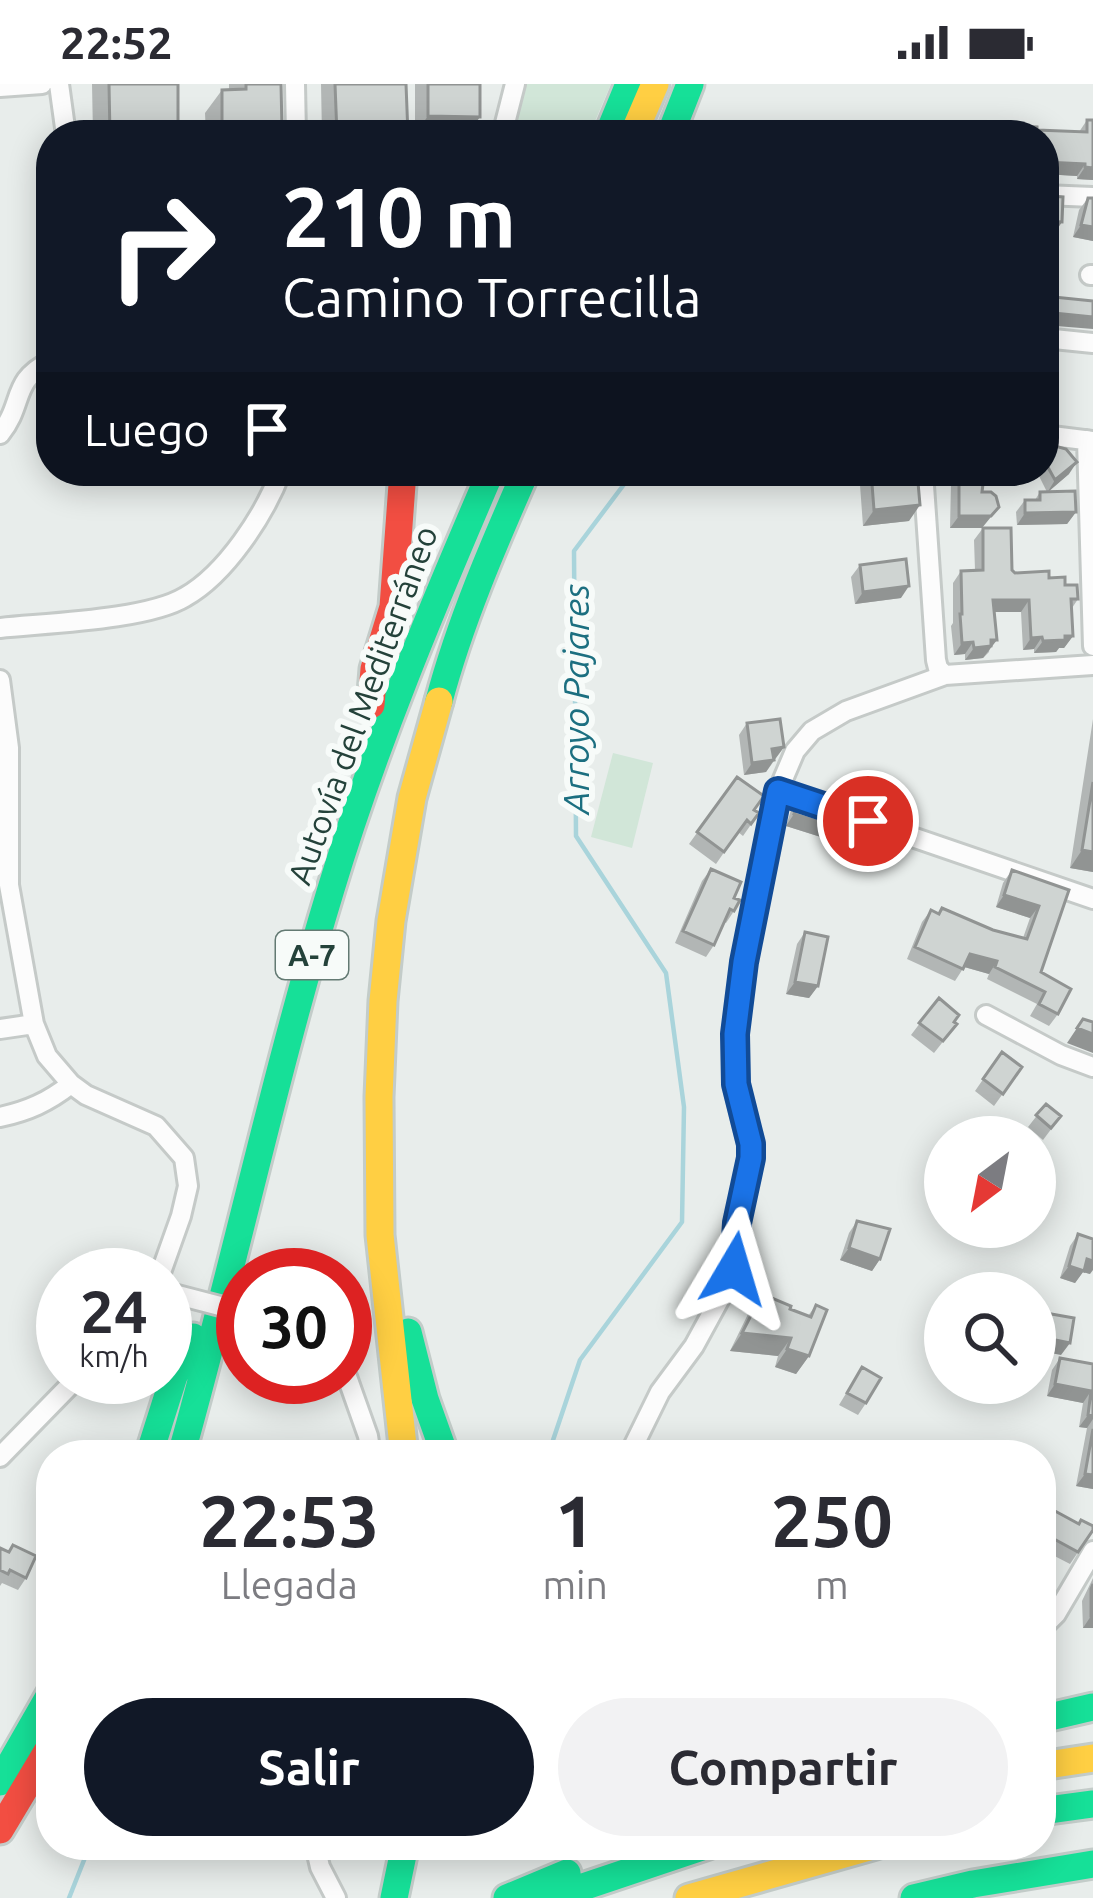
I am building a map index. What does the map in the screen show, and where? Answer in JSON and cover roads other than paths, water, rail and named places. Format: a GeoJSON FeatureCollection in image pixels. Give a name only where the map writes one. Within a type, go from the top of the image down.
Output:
{"type":"FeatureCollection","features":[{"type":"Feature","properties":{"kind":"highway"},"geometry":{"type":"LineString","coordinates":[[614,120],[629,84]]}},
{"type":"Feature","properties":{"kind":"highway"},"geometry":{"type":"LineString","coordinates":[[639,120],[655,84]]}},
{"type":"Feature","properties":{"kind":"highway"},"geometry":{"type":"LineString","coordinates":[[676,120],[690,84]]}},
{"type":"Feature","properties":{"kind":"highway"},"geometry":{"type":"LineString","coordinates":[[371,705],[374,670],[393,607],[402,486]]}},
{"type":"Feature","properties":{"kind":"highway"},"geometry":{"type":"LineString","coordinates":[[169,1440],[284,976],[325,838],[399,632],[461,486]]}},
{"type":"Feature","properties":{"kind":"highway","name":"Autovía del Mediterráneo"},"geometry":{"type":"LineString","coordinates":[[185,1440],[330,890],[381,740],[485,486]]}},
{"type":"Feature","properties":{"kind":"highway","name":"Autovía del Mediterráneo"},"geometry":{"type":"LineString","coordinates":[[402,1440],[380,1234],[382,1001],[391,921],[412,798],[451,656],[519,486]]}},
{"type":"Feature","properties":{"kind":"highway"},"geometry":{"type":"LineString","coordinates":[[381,1189],[410,1342],[440,1440]]}},
{"type":"Feature","properties":{"kind":"highway"},"geometry":{"type":"LineString","coordinates":[[154,1440],[174,1376],[193,1337]]}},
{"type":"Feature","properties":{"kind":"highway"},"geometry":{"type":"LineString","coordinates":[[1056,1708],[1093,1707]]}},
{"type":"Feature","properties":{"kind":"highway"},"geometry":{"type":"LineString","coordinates":[[1056,1716],[1093,1707]]}},
{"type":"Feature","properties":{"kind":"highway"},"geometry":{"type":"LineString","coordinates":[[0,1782],[36,1719]]}},
{"type":"Feature","properties":{"kind":"highway"},"geometry":{"type":"LineString","coordinates":[[1056,1764],[1093,1758]]}},
{"type":"Feature","properties":{"kind":"highway"},"geometry":{"type":"LineString","coordinates":[[0,1830],[36,1770]]}},
{"type":"Feature","properties":{"kind":"highway"},"geometry":{"type":"LineString","coordinates":[[1056,1809],[1093,1804]]}},
{"type":"Feature","properties":{"kind":"highway"},"geometry":{"type":"LineString","coordinates":[[394,1898],[402,1860]]}},
{"type":"Feature","properties":{"kind":"highway"},"geometry":{"type":"LineString","coordinates":[[507,1898],[599,1860]]}},
{"type":"Feature","properties":{"kind":"highway"},"geometry":{"type":"LineString","coordinates":[[550,1898],[663,1860]]}},
{"type":"Feature","properties":{"kind":"highway"},"geometry":{"type":"LineString","coordinates":[[689,1898],[823,1860]]}},
{"type":"Feature","properties":{"kind":"highway"},"geometry":{"type":"LineString","coordinates":[[914,1898],[1093,1864]]}},
{"type":"Feature","properties":{"kind":"street"},"geometry":{"type":"LineString","coordinates":[[0,87],[42,84]]}},
{"type":"Feature","properties":{"kind":"street"},"geometry":{"type":"LineString","coordinates":[[59,84],[64,120]]}},
{"type":"Feature","properties":{"kind":"street"},"geometry":{"type":"LineString","coordinates":[[295,84],[296,120]]}},
{"type":"Feature","properties":{"kind":"street"},"geometry":{"type":"LineString","coordinates":[[506,120],[515,84]]}},
{"type":"Feature","properties":{"kind":"street"},"geometry":{"type":"LineString","coordinates":[[1059,195],[1093,196]]}},
{"type":"Feature","properties":{"kind":"street"},"geometry":{"type":"LineString","coordinates":[[1059,340],[1093,343]]}},
{"type":"Feature","properties":{"kind":"street"},"geometry":{"type":"LineString","coordinates":[[0,434],[11,420],[25,379],[36,368]]}},
{"type":"Feature","properties":{"kind":"street"},"geometry":{"type":"LineString","coordinates":[[1059,436],[1090,441],[1093,646]]}},
{"type":"Feature","properties":{"kind":"street"},"geometry":{"type":"LineString","coordinates":[[0,628],[158,609],[183,599],[200,587],[249,531],[273,486]]}},
{"type":"Feature","properties":{"kind":"street"},"geometry":{"type":"LineString","coordinates":[[924,486],[936,660],[945,675]]}},
{"type":"Feature","properties":{"kind":"street"},"geometry":{"type":"LineString","coordinates":[[636,1440],[734,1269],[737,1223],[751,1158],[736,1084],[735,1034],[744,962],[778,791],[795,751],[812,731],[846,711],[945,675],[1093,665]]}},
{"type":"Feature","properties":{"kind":"street"},"geometry":{"type":"LineString","coordinates":[[0,680],[9,748],[9,886],[34,1024],[47,1055],[71,1084],[156,1126],[184,1158],[188,1186],[174,1248]]}},
{"type":"Feature","properties":{"kind":"street"},"geometry":{"type":"LineString","coordinates":[[778,791],[1093,899]]}},
{"type":"Feature","properties":{"kind":"street"},"geometry":{"type":"LineString","coordinates":[[986,1015],[1093,1067]]}},
{"type":"Feature","properties":{"kind":"street"},"geometry":{"type":"LineString","coordinates":[[0,1029],[34,1024]]}},
{"type":"Feature","properties":{"kind":"street"},"geometry":{"type":"LineString","coordinates":[[0,1118],[48,1102],[71,1084]]}},
{"type":"Feature","properties":{"kind":"street"},"geometry":{"type":"LineString","coordinates":[[0,1456],[51,1404]]}},
{"type":"Feature","properties":{"kind":"street"},"geometry":{"type":"LineString","coordinates":[[357,1404],[369,1440]]}},
{"type":"Feature","properties":{"kind":"street"},"geometry":{"type":"LineString","coordinates":[[1056,1614],[1093,1551]]}},
{"type":"Feature","properties":{"kind":"street"},"geometry":{"type":"LineString","coordinates":[[318,1860],[336,1898]]}},
{"type":"Feature","properties":{"kind":"waterway","name":"Arroyo Pajares"},"geometry":{"type":"LineString","coordinates":[[553,1440],[580,1360],[682,1222],[684,1107],[666,973],[576,836],[574,551],[623,486]]}},
{"type":"Feature","properties":{"kind":"waterway"},"geometry":{"type":"LineString","coordinates":[[69,1898],[84,1860]]}}]}
